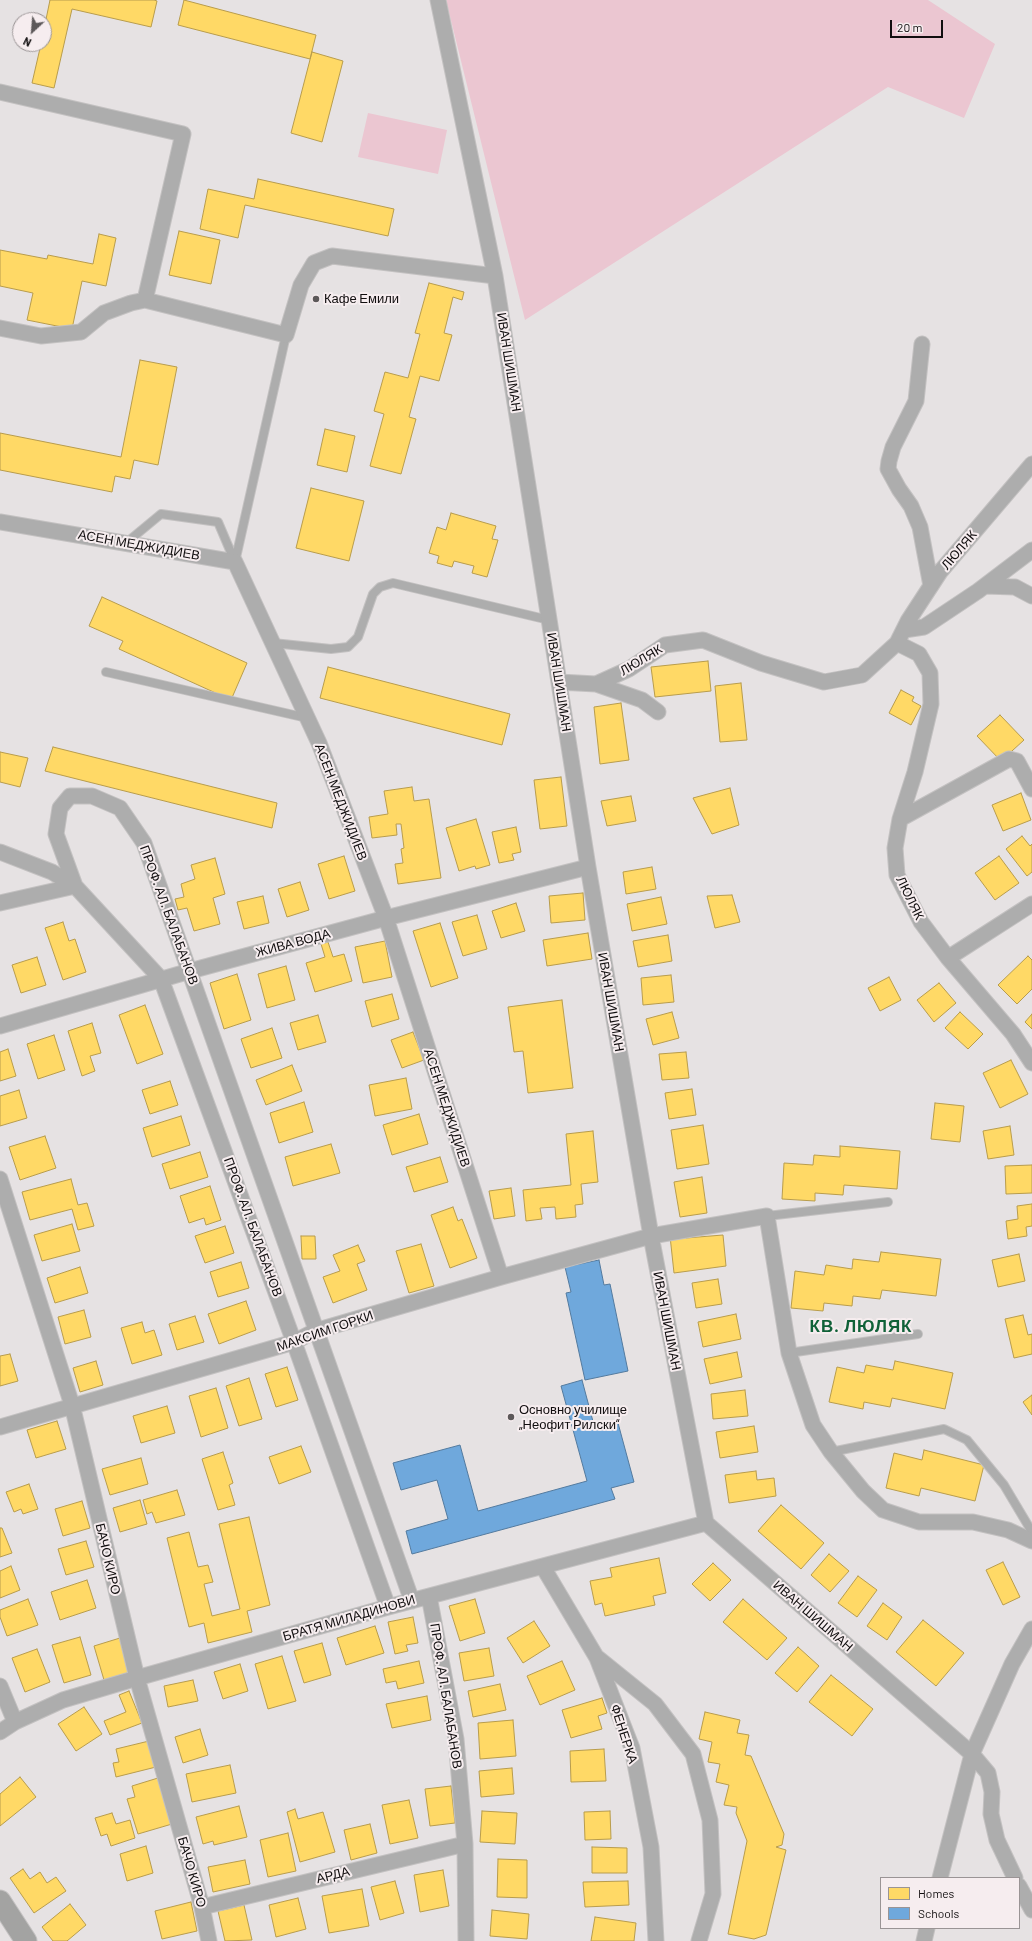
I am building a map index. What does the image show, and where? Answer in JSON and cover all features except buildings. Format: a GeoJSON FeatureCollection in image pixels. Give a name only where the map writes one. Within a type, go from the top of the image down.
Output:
{"type":"FeatureCollection","features":[{"type":"Feature","properties":{"kind":"street","name":"ИВАН ШИШМАН"},"geometry":{"type":"LineString","coordinates":[[438,0],[495,276],[588,866],[651,1236],[706,1523],[972,1754],[988,1773],[992,1792],[991,1814],[997,1840],[1015,1877]]}},
{"type":"Feature","properties":{"kind":"street"},"geometry":{"type":"LineString","coordinates":[[0,92],[183,134],[145,300]]}},
{"type":"Feature","properties":{"kind":"street"},"geometry":{"type":"LineString","coordinates":[[0,328],[41,336],[81,332],[104,313],[131,303],[145,300],[286,335],[301,285],[314,263],[332,256],[495,276]]}},
{"type":"Feature","properties":{"kind":"street"},"geometry":{"type":"LineString","coordinates":[[922,344],[916,401],[893,447],[888,469],[899,489],[912,506],[920,527],[931,586]]}},
{"type":"Feature","properties":{"kind":"street","name":"ЛЮЛЯК"},"geometry":{"type":"LineString","coordinates":[[559,682],[596,684],[629,669],[665,645],[703,640],[761,663],[824,682],[862,675],[900,636],[931,586],[945,567],[1032,464]]}},
{"type":"Feature","properties":{"kind":"street","name":"АСЕН МЕДЖИДИЕВ"},"geometry":{"type":"LineString","coordinates":[[0,522],[235,562],[319,743],[386,918],[501,1277]]}},
{"type":"Feature","properties":{"kind":"street"},"geometry":{"type":"LineString","coordinates":[[900,636],[924,627],[985,586],[1032,550]]}},
{"type":"Feature","properties":{"kind":"street"},"geometry":{"type":"LineString","coordinates":[[985,586],[1015,587],[1032,596]]}},
{"type":"Feature","properties":{"kind":"street","name":"ЛЮЛЯК"},"geometry":{"type":"LineString","coordinates":[[900,636],[919,654],[930,673],[931,704],[915,772],[900,818],[894,848],[897,875],[921,922],[948,958],[1013,1034],[1032,1063]]}},
{"type":"Feature","properties":{"kind":"street"},"geometry":{"type":"LineString","coordinates":[[596,684],[642,700],[658,712]]}},
{"type":"Feature","properties":{"kind":"street"},"geometry":{"type":"LineString","coordinates":[[900,818],[1009,759],[1017,761],[1032,789]]}},
{"type":"Feature","properties":{"kind":"street","name":"ПРОФ. АЛ. БАЛАБАНОВ"},"geometry":{"type":"LineString","coordinates":[[388,1607],[294,1342],[161,979],[75,886],[56,834],[60,808],[70,796],[92,796],[120,808],[144,843],[315,1331],[412,1601]]}},
{"type":"Feature","properties":{"kind":"street"},"geometry":{"type":"LineString","coordinates":[[0,852],[52,872],[75,886]]}},
{"type":"Feature","properties":{"kind":"street","name":"ЖИВА ВОДА"},"geometry":{"type":"LineString","coordinates":[[0,1026],[190,971],[386,918],[588,866]]}},
{"type":"Feature","properties":{"kind":"street"},"geometry":{"type":"LineString","coordinates":[[0,903],[75,886]]}},
{"type":"Feature","properties":{"kind":"street"},"geometry":{"type":"LineString","coordinates":[[948,958],[1032,904]]}},
{"type":"Feature","properties":{"kind":"street","name":"БАЧО КИРО"},"geometry":{"type":"LineString","coordinates":[[0,1179],[72,1405],[136,1678],[202,1907],[209,1941]]}},
{"type":"Feature","properties":{"kind":"street"},"geometry":{"type":"LineString","coordinates":[[767,1216],[789,1353],[813,1425],[831,1452],[863,1490],[883,1510],[919,1522],[973,1522],[1008,1530],[1032,1541]]}},
{"type":"Feature","properties":{"kind":"street","name":"МАКСИМ ГОРКИ"},"geometry":{"type":"LineString","coordinates":[[0,1427],[294,1342],[315,1331],[501,1277],[651,1236],[767,1216]]}},
{"type":"Feature","properties":{"kind":"street","name":"БРАТЯ МИЛАДИНОВИ"},"geometry":{"type":"LineString","coordinates":[[0,1732],[15,1722],[63,1700],[136,1678],[388,1607],[706,1523]]}},
{"type":"Feature","properties":{"kind":"street","name":"ФЕНЕРКА"},"geometry":{"type":"LineString","coordinates":[[542,1567],[597,1658],[632,1748],[651,1847],[656,1941]]}},
{"type":"Feature","properties":{"kind":"street","name":"ПРОФ. АЛ. БАЛАБАНОВ"},"geometry":{"type":"LineString","coordinates":[[430,1596],[456,1739],[465,1844],[466,1941]]}},
{"type":"Feature","properties":{"kind":"street"},"geometry":{"type":"LineString","coordinates":[[940,1877],[972,1754],[1012,1664],[1032,1629]]}},
{"type":"Feature","properties":{"kind":"street"},"geometry":{"type":"LineString","coordinates":[[597,1658],[655,1704],[693,1754],[710,1820],[713,1894],[699,1941]]}},
{"type":"Feature","properties":{"kind":"street"},"geometry":{"type":"LineString","coordinates":[[0,1686],[15,1722]]}},
{"type":"Feature","properties":{"kind":"street","name":"АРДА"},"geometry":{"type":"LineString","coordinates":[[202,1907],[465,1844]]}},
{"type":"Feature","properties":{"kind":"street"},"geometry":{"type":"LineString","coordinates":[[1020,1888],[1032,1910]]}},
{"type":"Feature","properties":{"kind":"street"},"geometry":{"type":"LineString","coordinates":[[0,1901],[26,1941]]}},
{"type":"Feature","properties":{"kind":"street"},"geometry":{"type":"LineString","coordinates":[[924,1941],[927,1929]]}},
{"type":"Feature","properties":{"kind":"lane"},"geometry":{"type":"LineString","coordinates":[[235,562],[286,335]]}},
{"type":"Feature","properties":{"kind":"lane"},"geometry":{"type":"LineString","coordinates":[[126,543],[160,514],[218,522],[235,562]]}},
{"type":"Feature","properties":{"kind":"lane"},"geometry":{"type":"LineString","coordinates":[[273,643],[331,649],[348,647],[358,637],[372,594],[380,587],[393,583],[549,620]]}},
{"type":"Feature","properties":{"kind":"lane"},"geometry":{"type":"LineString","coordinates":[[106,672],[307,718]]}},
{"type":"Feature","properties":{"kind":"lane"},"geometry":{"type":"LineString","coordinates":[[767,1216],[888,1202]]}},
{"type":"Feature","properties":{"kind":"lane"},"geometry":{"type":"LineString","coordinates":[[789,1353],[918,1334]]}},
{"type":"Feature","properties":{"kind":"lane"},"geometry":{"type":"LineString","coordinates":[[831,1452],[944,1429],[967,1440],[1004,1485],[1032,1532]]}},
{"type":"Feature","properties":{"kind":"shaded area"},"geometry":{"type":"Polygon","coordinates":[[[446,0],[928,0],[995,44],[964,118],[888,87],[525,320],[446,0]]]}},
{"type":"Feature","properties":{"kind":"shaded area"},"geometry":{"type":"Polygon","coordinates":[[[368,113],[447,130],[438,174],[358,157],[368,113]]]}},
{"type":"Feature","properties":{"kind":"place","name":"Кафе Емили"},"geometry":{"type":"Point","coordinates":[316,299]}},
{"type":"Feature","properties":{"kind":"place","name":"Основно училище „Неофит Рилски“"},"geometry":{"type":"Point","coordinates":[511,1417]}},
{"type":"Feature","properties":{"kind":"district","name":"КВ. ЛЮЛЯК"},"geometry":{"type":"Point","coordinates":[861,1326]}}]}
